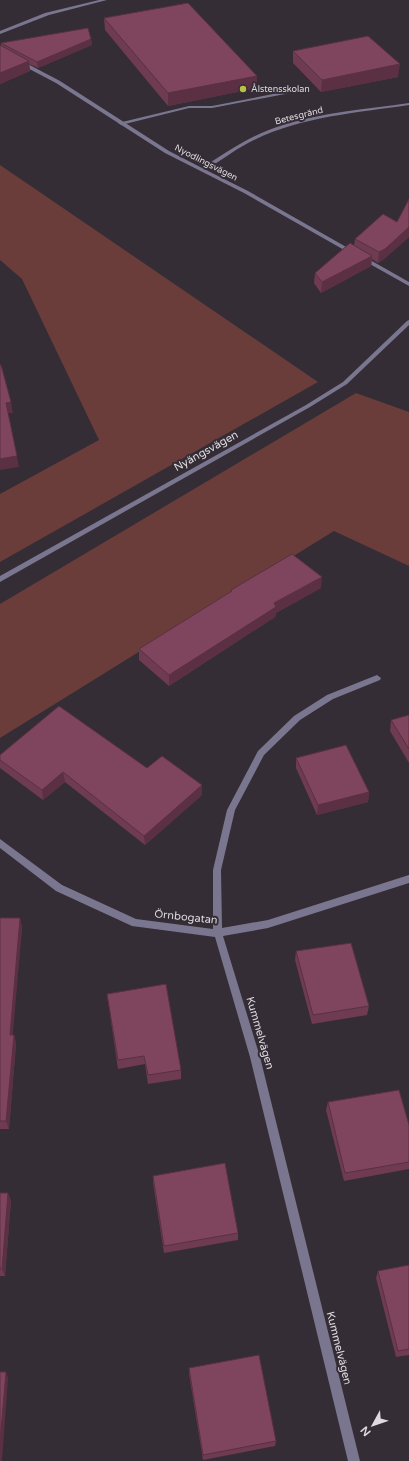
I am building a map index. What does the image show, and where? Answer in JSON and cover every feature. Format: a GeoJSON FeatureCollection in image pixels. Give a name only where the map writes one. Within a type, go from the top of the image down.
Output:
{"type":"FeatureCollection","features":[{"type":"Feature","properties":{"kind":"street"},"geometry":{"type":"LineString","coordinates":[[0,33],[47,14],[105,0]]}},
{"type":"Feature","properties":{"kind":"street","name":"Nyodlingsvägen"},"geometry":{"type":"LineString","coordinates":[[13,58],[58,82],[166,152],[202,170],[409,284]]}},
{"type":"Feature","properties":{"kind":"street"},"geometry":{"type":"LineString","coordinates":[[121,123],[189,107],[212,107],[304,89]]}},
{"type":"Feature","properties":{"kind":"street","name":"Betesgränd"},"geometry":{"type":"LineString","coordinates":[[202,170],[246,142],[284,126],[319,117],[409,104]]}},
{"type":"Feature","properties":{"kind":"street","name":"Nyängsvägen"},"geometry":{"type":"LineString","coordinates":[[0,579],[308,406],[345,383],[409,322]]}},
{"type":"Feature","properties":{"kind":"street","name":"Kummelvägen"},"geometry":{"type":"LineString","coordinates":[[354,1461],[255,1056],[218,933],[217,870],[230,810],[261,753],[297,718],[330,697],[376,678]]}},
{"type":"Feature","properties":{"kind":"street","name":"Örnbogatan"},"geometry":{"type":"LineString","coordinates":[[0,844],[59,888],[135,923],[218,933],[268,924],[409,879]]}},
{"type":"Feature","properties":{"kind":"shaded area"},"geometry":{"type":"Polygon","coordinates":[[[0,165],[318,382],[0,562],[0,494],[99,440],[22,279],[0,260],[0,165]]]}},
{"type":"Feature","properties":{"kind":"shaded area"},"geometry":{"type":"Polygon","coordinates":[[[356,393],[409,412],[409,566],[334,531],[0,738],[0,604],[356,393]]]}},
{"type":"Feature","properties":{"kind":"building"},"geometry":{"type":"Polygon","coordinates":[[[188,3],[257,76],[168,93],[104,18],[188,3]]]}},
{"type":"Feature","properties":{"kind":"building"},"geometry":{"type":"Polygon","coordinates":[[[88,28],[91,39],[37,62],[1,43],[88,28]]]}},
{"type":"Feature","properties":{"kind":"building"},"geometry":{"type":"Polygon","coordinates":[[[368,36],[400,64],[322,80],[293,51],[368,36]]]}},
{"type":"Feature","properties":{"kind":"building"},"geometry":{"type":"Polygon","coordinates":[[[0,45],[29,61],[0,73],[0,45]]]}},
{"type":"Feature","properties":{"kind":"building"},"geometry":{"type":"Polygon","coordinates":[[[409,199],[409,227],[385,249],[379,252],[355,239],[383,214],[397,222],[409,199]]]}},
{"type":"Feature","properties":{"kind":"building"},"geometry":{"type":"Polygon","coordinates":[[[350,243],[372,256],[322,282],[315,273],[350,243]]]}},
{"type":"Feature","properties":{"kind":"building"},"geometry":{"type":"Polygon","coordinates":[[[0,365],[11,402],[6,403],[17,456],[0,459],[0,365]]]}},
{"type":"Feature","properties":{"kind":"building"},"geometry":{"type":"Polygon","coordinates":[[[292,554],[322,577],[274,603],[276,607],[169,675],[139,649],[232,591],[231,590],[292,554]]]}},
{"type":"Feature","properties":{"kind":"building"},"geometry":{"type":"Polygon","coordinates":[[[59,706],[147,768],[162,756],[202,785],[144,836],[63,772],[42,790],[0,760],[0,755],[59,706]]]}},
{"type":"Feature","properties":{"kind":"building"},"geometry":{"type":"Polygon","coordinates":[[[409,715],[409,749],[391,720],[409,715]]]}},
{"type":"Feature","properties":{"kind":"building"},"geometry":{"type":"Polygon","coordinates":[[[346,745],[369,792],[318,805],[296,758],[346,745]]]}},
{"type":"Feature","properties":{"kind":"building"},"geometry":{"type":"Polygon","coordinates":[[[0,918],[20,918],[10,1035],[14,1035],[6,1121],[0,1121],[0,918]]]}},
{"type":"Feature","properties":{"kind":"building"},"geometry":{"type":"Polygon","coordinates":[[[351,943],[369,1006],[313,1015],[296,951],[351,943]]]}},
{"type":"Feature","properties":{"kind":"building"},"geometry":{"type":"Polygon","coordinates":[[[166,984],[181,1070],[148,1075],[144,1056],[118,1060],[107,994],[166,984]]]}},
{"type":"Feature","properties":{"kind":"building"},"geometry":{"type":"Polygon","coordinates":[[[399,1090],[409,1125],[409,1162],[345,1173],[328,1102],[399,1090]]]}},
{"type":"Feature","properties":{"kind":"building"},"geometry":{"type":"Polygon","coordinates":[[[225,1163],[238,1233],[164,1246],[153,1176],[225,1163]]]}},
{"type":"Feature","properties":{"kind":"building"},"geometry":{"type":"Polygon","coordinates":[[[0,1193],[8,1193],[2,1269],[0,1269],[0,1193]]]}},
{"type":"Feature","properties":{"kind":"building"},"geometry":{"type":"Polygon","coordinates":[[[409,1265],[409,1349],[398,1351],[378,1271],[409,1265]]]}},
{"type":"Feature","properties":{"kind":"building"},"geometry":{"type":"Polygon","coordinates":[[[259,1355],[276,1441],[203,1455],[189,1368],[259,1355]]]}},
{"type":"Feature","properties":{"kind":"building"},"geometry":{"type":"Polygon","coordinates":[[[0,1372],[6,1372],[0,1442],[0,1372]]]}},
{"type":"Feature","properties":{"kind":"place","name":"Ålstensskolan"},"geometry":{"type":"Point","coordinates":[243,89]}}]}
